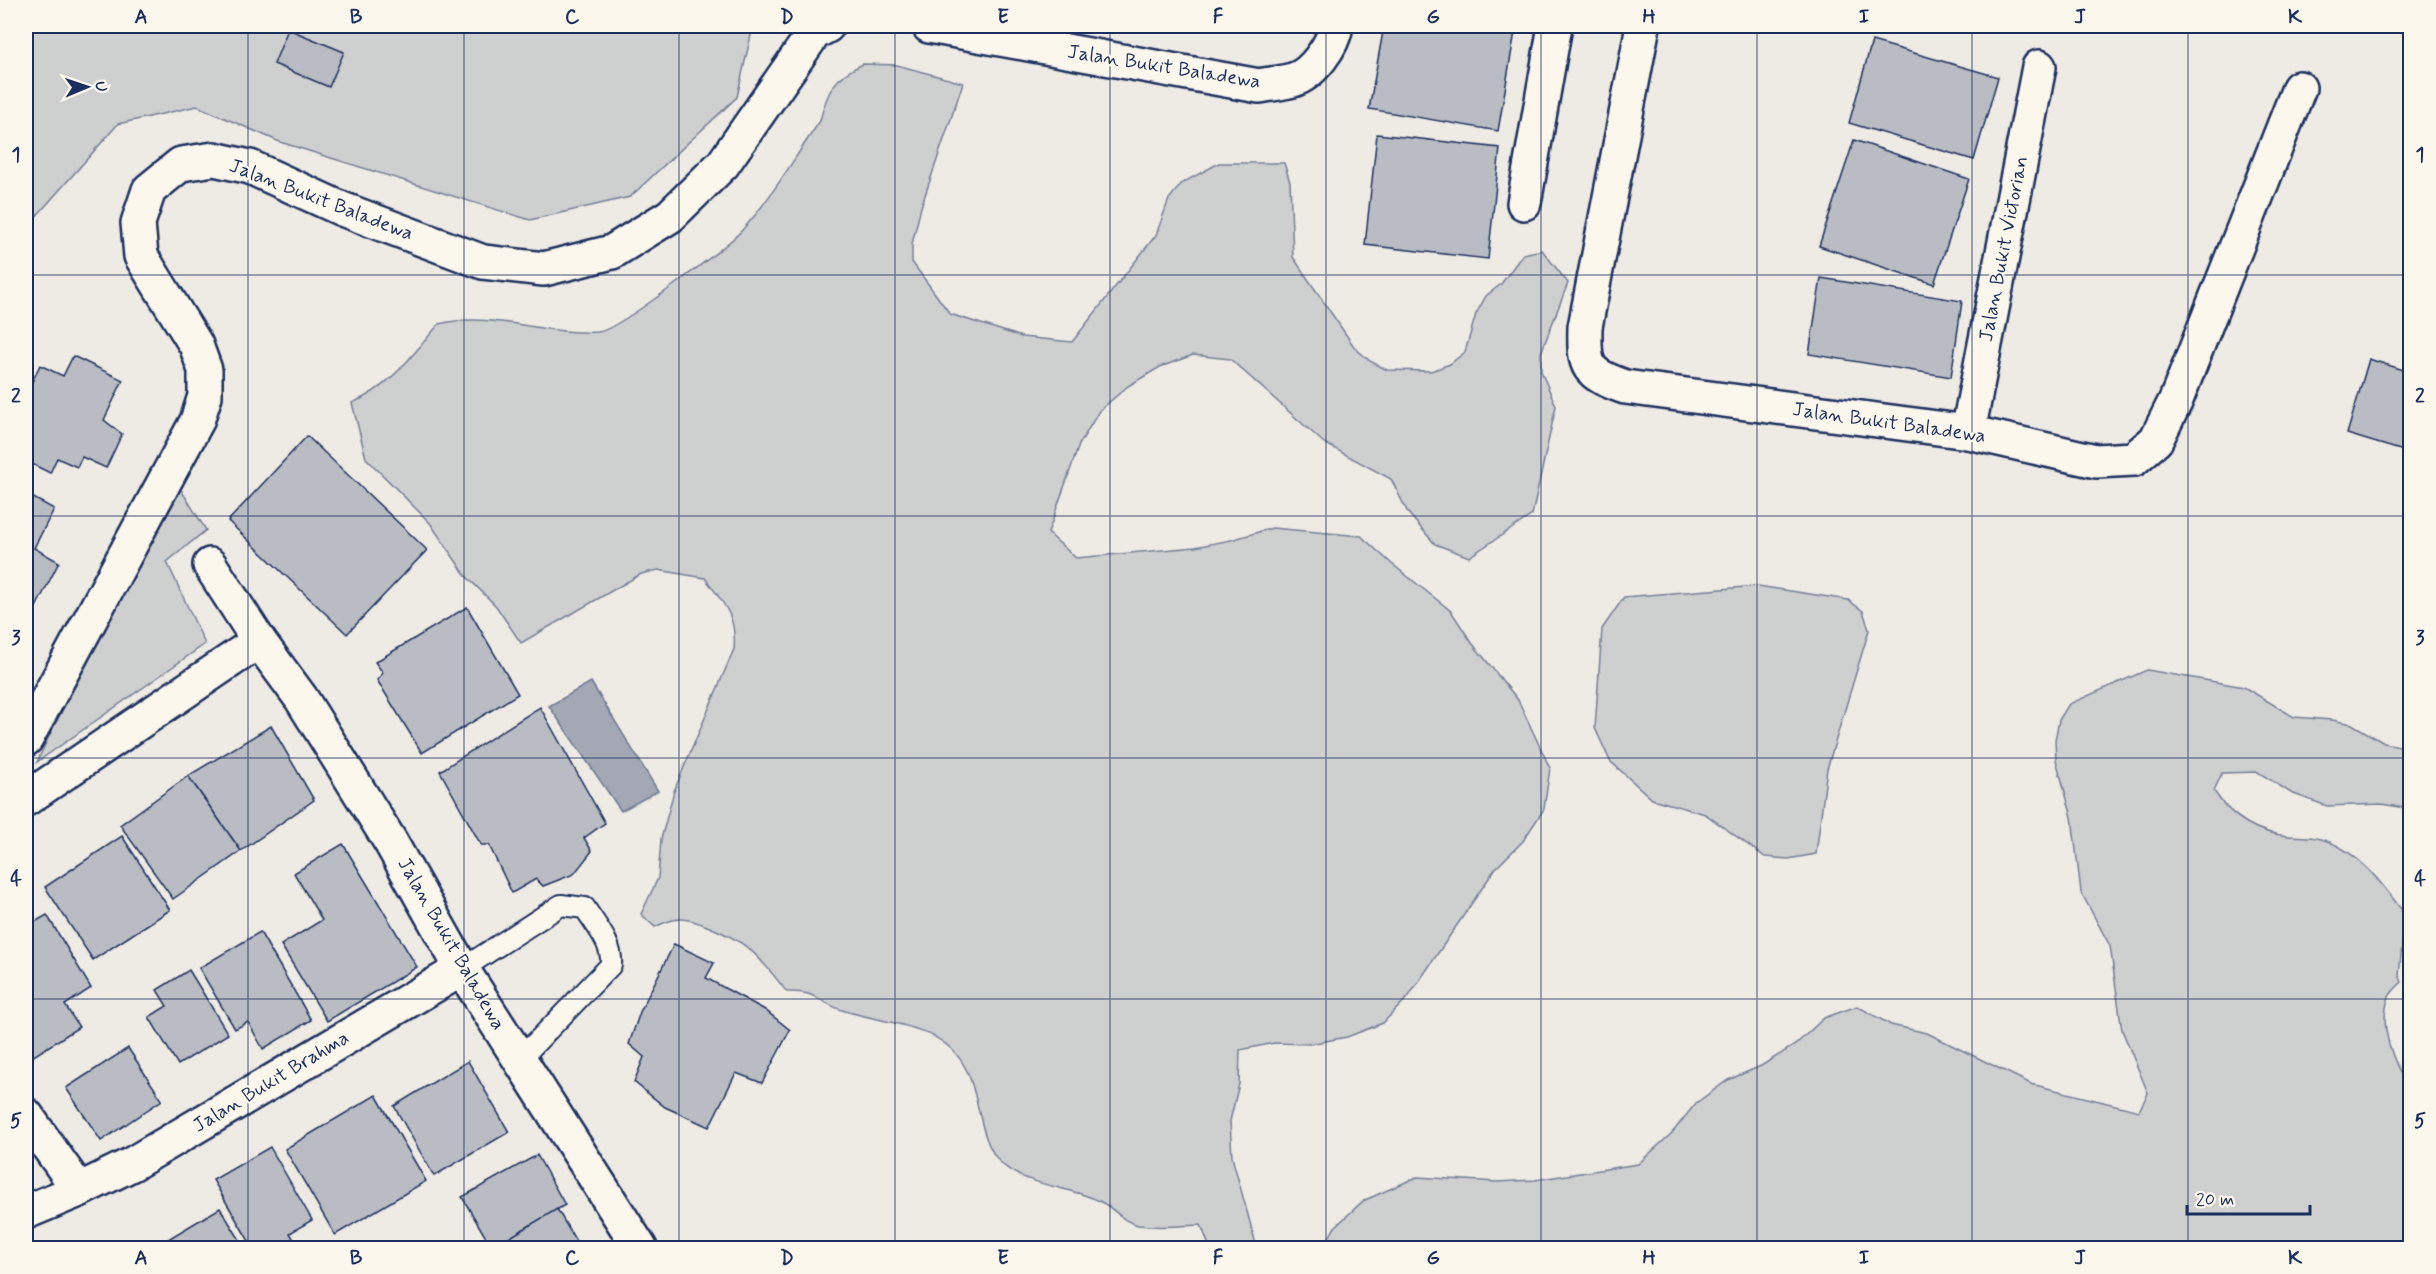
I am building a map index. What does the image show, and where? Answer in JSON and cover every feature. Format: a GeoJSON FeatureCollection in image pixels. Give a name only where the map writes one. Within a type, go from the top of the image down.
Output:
{"type":"FeatureCollection","features":[{"type":"Feature","properties":{"kind":"street","name":"Jalan Bukit Baladewa"},"geometry":{"type":"LineString","coordinates":[[26,739],[197,422],[205,396],[205,370],[196,345],[141,256],[138,222],[149,190],[181,164],[214,159],[250,167],[342,209],[483,262],[544,269],[612,252],[670,216],[723,164],[814,33],[827,26]]}},
{"type":"Feature","properties":{"kind":"street","name":"Jalan Bukit Baladewa"},"geometry":{"type":"LineString","coordinates":[[929,26],[1259,86],[1295,80],[1317,63],[1335,33],[1336,26]]}},
{"type":"Feature","properties":{"kind":"street"},"geometry":{"type":"LineString","coordinates":[[1524,203],[1555,26]]}},
{"type":"Feature","properties":{"kind":"street","name":"Jalan Bukit Baladewa"},"geometry":{"type":"LineString","coordinates":[[1643,26],[1585,327],[1584,356],[1597,377],[1625,387],[1968,432],[2096,462],[2134,459],[2156,440],[2176,400],[2299,88]]}},
{"type":"Feature","properties":{"kind":"street","name":"Jalan Bukit Victorian"},"geometry":{"type":"LineString","coordinates":[[1968,432],[2039,67]]}},
{"type":"Feature","properties":{"kind":"street","name":"Jalan Bukit Baladewa"},"geometry":{"type":"LineString","coordinates":[[210,566],[259,642],[301,698],[379,822],[462,969],[640,1248]]}},
{"type":"Feature","properties":{"kind":"street"},"geometry":{"type":"LineString","coordinates":[[26,799],[259,642]]}},
{"type":"Feature","properties":{"kind":"street","name":"Jalan Bukit Brahma"},"geometry":{"type":"LineString","coordinates":[[26,1212],[79,1190],[132,1164],[462,969]]}},
{"type":"Feature","properties":{"kind":"street"},"geometry":{"type":"LineString","coordinates":[[26,1115],[79,1190]]}},
{"type":"Feature","properties":{"kind":"lane"},"geometry":{"type":"LineString","coordinates":[[462,969],[561,905],[585,908],[609,946],[611,965],[519,1059]]}},
{"type":"Feature","properties":{"kind":"shaded area"},"geometry":{"type":"Polygon","coordinates":[[[26,26],[753,26],[737,97],[630,197],[530,220],[280,142],[197,106],[118,124],[26,228],[26,26]]]}},
{"type":"Feature","properties":{"kind":"shaded area"},"geometry":{"type":"Polygon","coordinates":[[[863,64],[897,65],[963,83],[921,207],[912,244],[912,262],[950,314],[1022,337],[1072,342],[1156,235],[1169,199],[1182,183],[1219,163],[1284,163],[1290,182],[1293,257],[1355,348],[1370,361],[1387,370],[1431,371],[1450,364],[1465,352],[1476,314],[1486,296],[1501,284],[1523,254],[1542,250],[1568,283],[1541,353],[1541,371],[1556,406],[1532,515],[1469,557],[1435,544],[1408,513],[1391,479],[1324,443],[1230,359],[1193,355],[1160,367],[1128,386],[1099,411],[1079,445],[1048,533],[1076,558],[1195,547],[1231,540],[1272,528],[1361,536],[1451,611],[1472,643],[1518,700],[1550,768],[1544,809],[1523,841],[1495,869],[1409,996],[1383,1023],[1347,1037],[1310,1044],[1274,1043],[1240,1050],[1239,1084],[1230,1121],[1232,1157],[1257,1248],[1210,1248],[1201,1225],[1162,1227],[1138,1225],[1091,1197],[1034,1181],[1009,1170],[992,1152],[987,1141],[967,1071],[957,1055],[944,1043],[913,1028],[842,1010],[805,993],[787,992],[753,952],[734,939],[707,926],[693,921],[675,919],[655,927],[641,914],[658,878],[661,839],[674,791],[734,649],[733,628],[728,611],[705,578],[658,570],[641,574],[521,643],[496,606],[466,576],[430,523],[366,458],[352,403],[378,389],[410,358],[439,324],[479,320],[558,330],[598,332],[626,318],[696,269],[743,229],[773,191],[820,121],[833,86],[845,74],[863,64]]]}},
{"type":"Feature","properties":{"kind":"shaded area"},"geometry":{"type":"Polygon","coordinates":[[[178,485],[206,530],[167,562],[205,644],[37,762],[141,541],[178,485]]]}},
{"type":"Feature","properties":{"kind":"shaded area"},"geometry":{"type":"Polygon","coordinates":[[[1758,586],[1848,600],[1863,611],[1869,630],[1827,769],[1816,854],[1788,859],[1765,857],[1705,814],[1652,799],[1610,761],[1595,728],[1602,629],[1624,597],[1758,586]]]}},
{"type":"Feature","properties":{"kind":"shaded area"},"geometry":{"type":"Polygon","coordinates":[[[2147,670],[2244,687],[2294,717],[2352,724],[2384,743],[2410,748],[2410,809],[2382,804],[2327,806],[2291,793],[2258,772],[2222,773],[2214,791],[2228,809],[2256,828],[2278,835],[2320,839],[2342,848],[2372,873],[2405,914],[2399,975],[2402,982],[2389,997],[2385,1019],[2388,1042],[2396,1064],[2406,1084],[2410,1084],[2410,1248],[1323,1248],[1335,1227],[1363,1201],[1417,1177],[1497,1182],[1535,1180],[1638,1164],[1672,1133],[1696,1103],[1728,1080],[1761,1066],[1795,1045],[1824,1018],[1857,1006],[1891,1025],[1927,1033],[2031,1084],[2139,1111],[2148,1093],[2122,1030],[2110,946],[2081,892],[2072,817],[2056,760],[2055,740],[2059,720],[2069,704],[2147,670]]]}},
{"type":"Feature","properties":{"kind":"shaded area"},"geometry":{"type":"Polygon","coordinates":[[[591,682],[658,791],[621,811],[549,706],[591,682]]]}},
{"type":"Feature","properties":{"kind":"building"},"geometry":{"type":"Polygon","coordinates":[[[1384,26],[1516,26],[1498,131],[1369,109],[1384,26]]]}},
{"type":"Feature","properties":{"kind":"building"},"geometry":{"type":"Polygon","coordinates":[[[288,29],[344,52],[329,87],[274,64],[288,29]]]}},
{"type":"Feature","properties":{"kind":"building"},"geometry":{"type":"Polygon","coordinates":[[[1872,41],[1998,77],[1974,160],[1849,123],[1872,41]]]}},
{"type":"Feature","properties":{"kind":"building"},"geometry":{"type":"Polygon","coordinates":[[[1377,134],[1500,148],[1488,259],[1365,245],[1377,134]]]}},
{"type":"Feature","properties":{"kind":"building"},"geometry":{"type":"Polygon","coordinates":[[[1854,140],[1969,179],[1934,284],[1819,246],[1854,140]]]}},
{"type":"Feature","properties":{"kind":"building"},"geometry":{"type":"Polygon","coordinates":[[[1821,278],[1962,301],[1951,377],[1809,354],[1821,278]]]}},
{"type":"Feature","properties":{"kind":"building"},"geometry":{"type":"Polygon","coordinates":[[[73,356],[123,380],[104,420],[122,434],[106,468],[82,457],[77,467],[57,458],[50,473],[26,461],[26,395],[40,365],[63,376],[73,356]]]}},
{"type":"Feature","properties":{"kind":"building"},"geometry":{"type":"Polygon","coordinates":[[[2369,359],[2410,372],[2410,453],[2347,434],[2369,359]]]}},
{"type":"Feature","properties":{"kind":"building"},"geometry":{"type":"Polygon","coordinates":[[[307,436],[427,550],[347,634],[228,521],[307,436]]]}},
{"type":"Feature","properties":{"kind":"building"},"geometry":{"type":"Polygon","coordinates":[[[26,494],[54,509],[34,548],[59,562],[26,627],[26,494]]]}},
{"type":"Feature","properties":{"kind":"building"},"geometry":{"type":"Polygon","coordinates":[[[467,607],[518,694],[422,753],[377,680],[383,673],[375,662],[467,607]]]}},
{"type":"Feature","properties":{"kind":"building"},"geometry":{"type":"Polygon","coordinates":[[[540,707],[605,823],[584,838],[592,851],[574,874],[543,886],[536,879],[512,893],[489,845],[481,845],[440,771],[540,707]]]}},
{"type":"Feature","properties":{"kind":"building"},"geometry":{"type":"Polygon","coordinates":[[[271,726],[314,800],[241,851],[188,776],[271,726]]]}},
{"type":"Feature","properties":{"kind":"building"},"geometry":{"type":"Polygon","coordinates":[[[188,776],[241,851],[173,899],[120,825],[188,776]]]}},
{"type":"Feature","properties":{"kind":"building"},"geometry":{"type":"Polygon","coordinates":[[[122,836],[170,910],[93,960],[45,887],[122,836]]]}},
{"type":"Feature","properties":{"kind":"building"},"geometry":{"type":"Polygon","coordinates":[[[343,844],[417,967],[327,1021],[281,945],[322,920],[294,873],[343,844]]]}},
{"type":"Feature","properties":{"kind":"building"},"geometry":{"type":"Polygon","coordinates":[[[47,915],[91,988],[65,1005],[79,1027],[26,1061],[26,927],[47,915]]]}},
{"type":"Feature","properties":{"kind":"building"},"geometry":{"type":"Polygon","coordinates":[[[260,932],[311,1020],[263,1049],[248,1022],[235,1029],[199,968],[260,932]]]}},
{"type":"Feature","properties":{"kind":"building"},"geometry":{"type":"Polygon","coordinates":[[[674,944],[714,963],[706,978],[765,1010],[790,1030],[762,1083],[736,1073],[709,1127],[665,1107],[634,1082],[644,1057],[629,1044],[640,1012],[674,944]]]}},
{"type":"Feature","properties":{"kind":"building"},"geometry":{"type":"Polygon","coordinates":[[[189,970],[228,1034],[178,1065],[149,1017],[167,1006],[157,990],[189,970]]]}},
{"type":"Feature","properties":{"kind":"building"},"geometry":{"type":"Polygon","coordinates":[[[128,1048],[162,1100],[101,1141],[66,1088],[128,1048]]]}},
{"type":"Feature","properties":{"kind":"building"},"geometry":{"type":"Polygon","coordinates":[[[468,1061],[509,1132],[434,1176],[394,1106],[468,1061]]]}},
{"type":"Feature","properties":{"kind":"building"},"geometry":{"type":"Polygon","coordinates":[[[376,1095],[426,1181],[335,1235],[285,1149],[376,1095]]]}},
{"type":"Feature","properties":{"kind":"building"},"geometry":{"type":"Polygon","coordinates":[[[270,1147],[312,1220],[290,1233],[299,1248],[253,1248],[213,1180],[270,1147]]]}},
{"type":"Feature","properties":{"kind":"building"},"geometry":{"type":"Polygon","coordinates":[[[537,1155],[565,1205],[492,1248],[462,1197],[537,1155]]]}},
{"type":"Feature","properties":{"kind":"building"},"geometry":{"type":"Polygon","coordinates":[[[220,1208],[245,1248],[153,1248],[220,1208]]]}},
{"type":"Feature","properties":{"kind":"building"},"geometry":{"type":"Polygon","coordinates":[[[557,1209],[580,1248],[492,1248],[557,1209]]]}}]}
